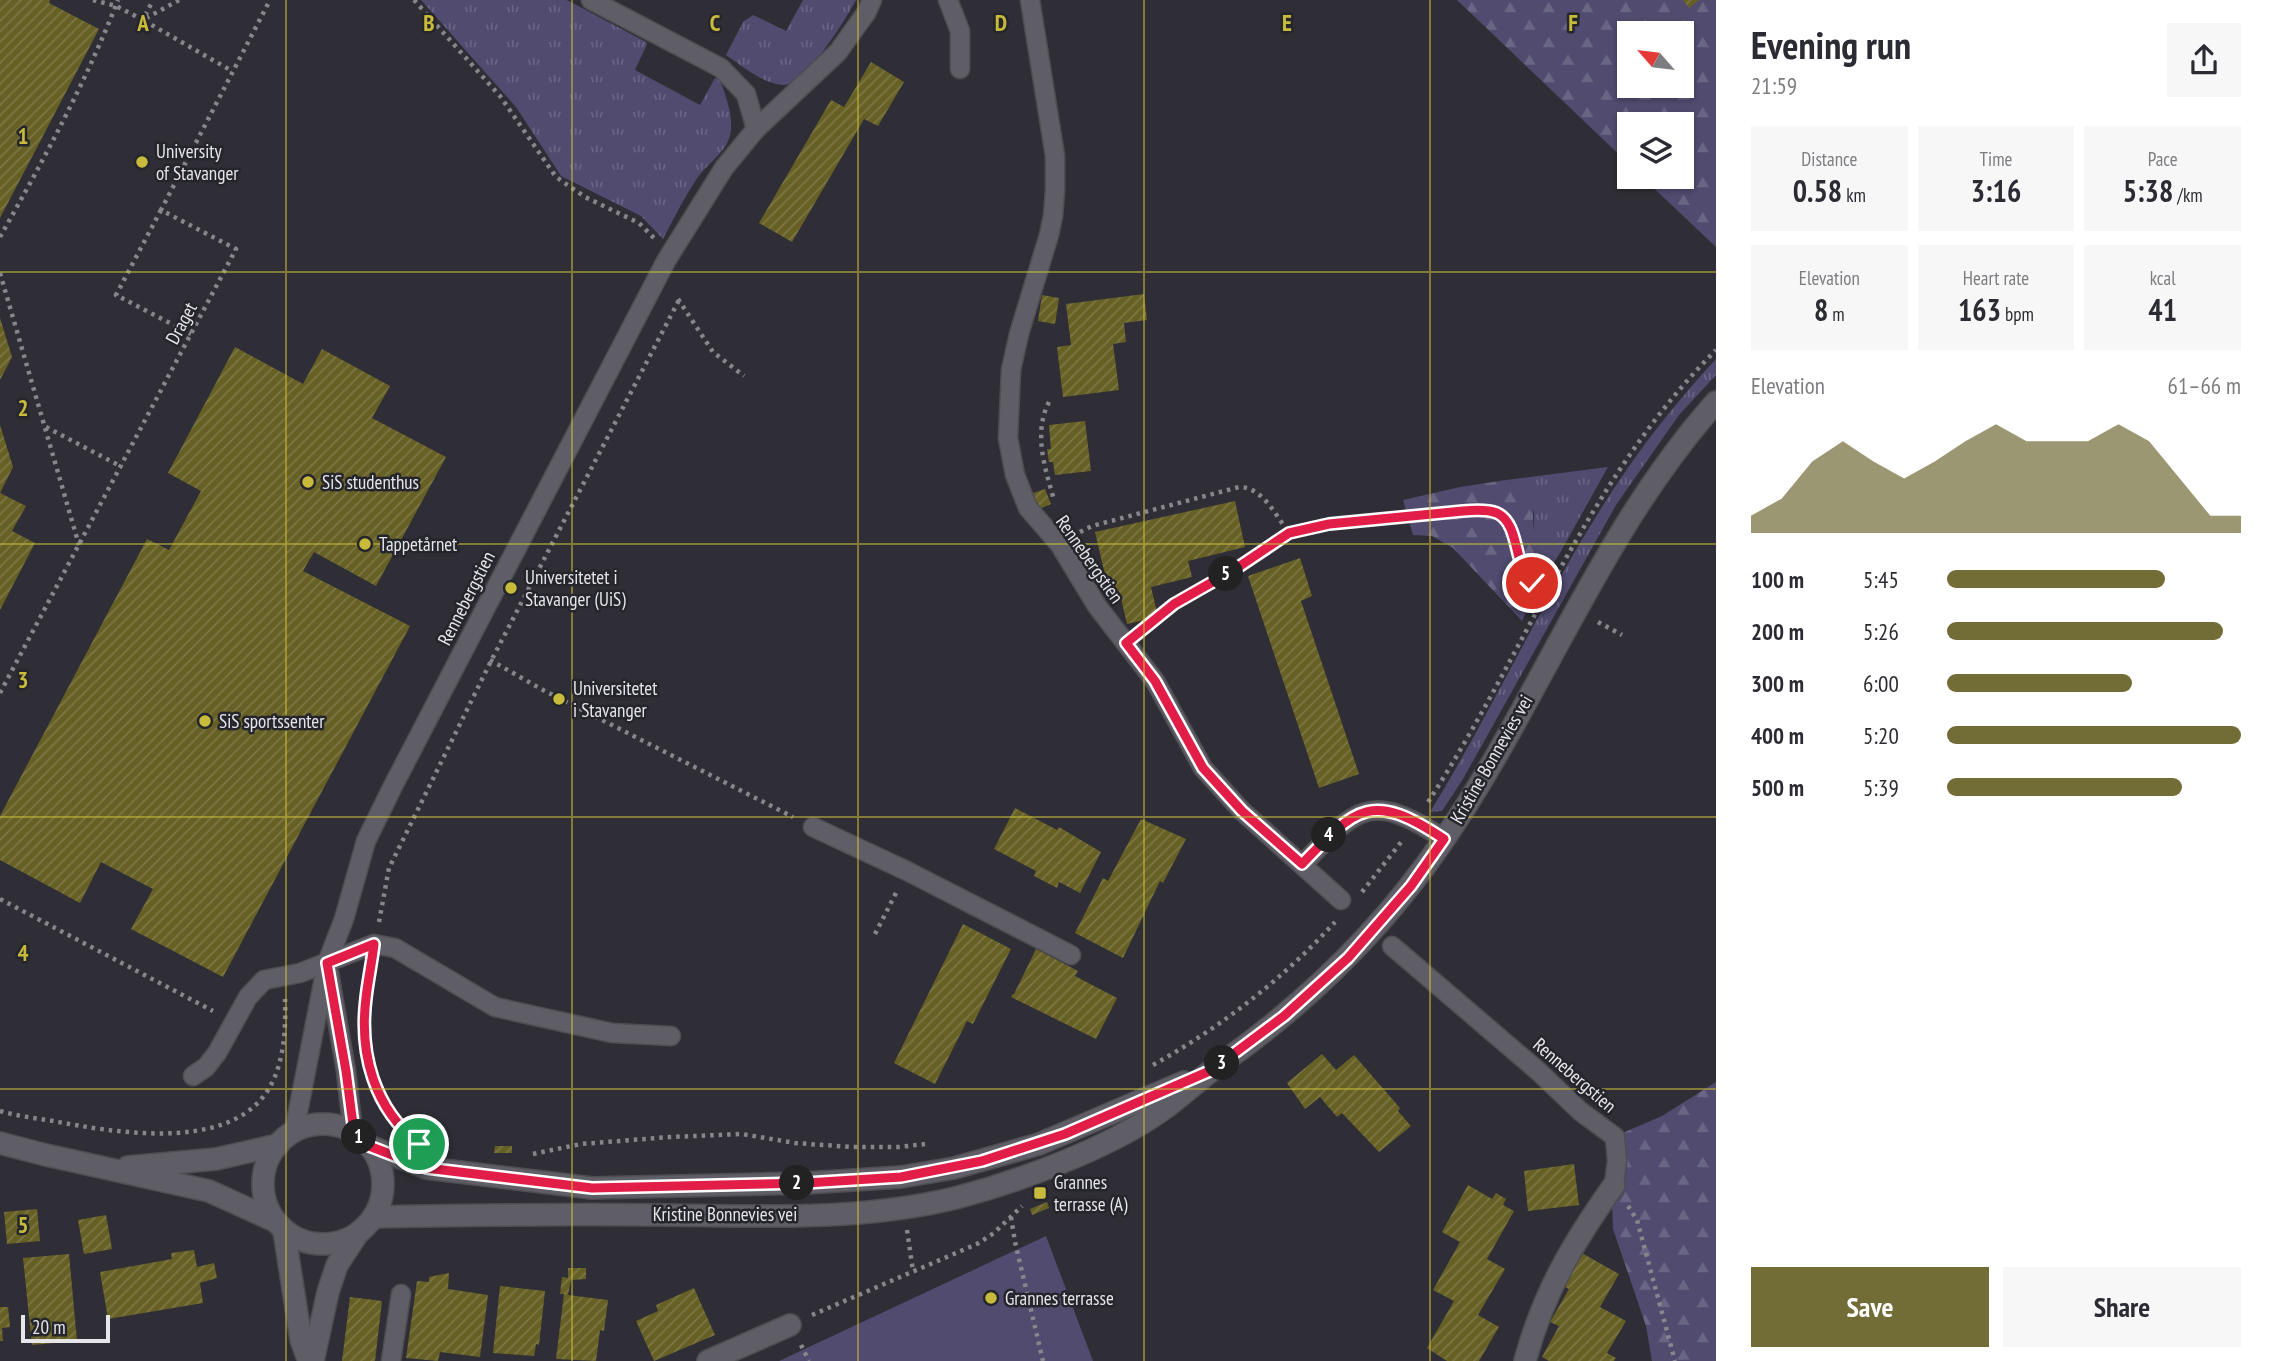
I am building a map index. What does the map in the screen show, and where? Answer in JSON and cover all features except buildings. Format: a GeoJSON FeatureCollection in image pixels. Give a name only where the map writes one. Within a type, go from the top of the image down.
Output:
{"type":"FeatureCollection","features":[{"type":"Feature","properties":{"kind":"main road","name":"Kristine Bonnevies vei"},"geometry":{"type":"LineString","coordinates":[[373,1217],[809,1214],[870,1211],[931,1203],[998,1185],[1085,1151],[1157,1114],[1284,1016],[1348,958],[1411,886],[1487,770],[1616,537],[1660,471],[1716,402]]}},
{"type":"Feature","properties":{"kind":"main road","name":"Kristine Bonnevies vei"},"geometry":{"type":"LineString","coordinates":[[361,1139],[426,1168],[592,1188],[806,1183],[901,1177],[954,1168],[1039,1144],[1212,1070]]}},
{"type":"Feature","properties":{"kind":"main road"},"geometry":{"type":"LineString","coordinates":[[108,1168],[216,1159],[286,1138],[313,1125],[334,1125],[361,1139],[379,1162],[383,1181],[381,1200],[373,1217],[356,1236],[337,1265],[311,1361]]}},
{"type":"Feature","properties":{"kind":"main road"},"geometry":{"type":"LineString","coordinates":[[286,1138],[267,1162],[262,1183],[265,1203],[279,1226],[301,1340],[311,1361]]}},
{"type":"Feature","properties":{"kind":"main road"},"geometry":{"type":"LineString","coordinates":[[0,1143],[209,1191],[306,1242],[325,1244],[356,1236]]}},
{"type":"Feature","properties":{"kind":"main road"},"geometry":{"type":"LineString","coordinates":[[1525,1361],[1544,1301],[1571,1248],[1614,1185]]}},
{"type":"Feature","properties":{"kind":"main road"},"geometry":{"type":"LineString","coordinates":[[708,1361],[790,1325]]}},
{"type":"Feature","properties":{"kind":"lane"},"geometry":{"type":"LineString","coordinates":[[591,0],[721,68],[746,94],[757,130]]}},
{"type":"Feature","properties":{"kind":"lane","name":"Rennebergstien"},"geometry":{"type":"LineString","coordinates":[[286,1138],[327,963],[344,919],[366,841],[465,646],[666,261],[724,168],[757,130],[838,52],[872,0]]}},
{"type":"Feature","properties":{"kind":"lane"},"geometry":{"type":"LineString","coordinates":[[948,0],[960,31],[960,69]]}},
{"type":"Feature","properties":{"kind":"lane","name":"Rennebergstien"},"geometry":{"type":"LineString","coordinates":[[1030,0],[1055,156],[1055,191],[1049,235],[1014,351],[1009,389],[1009,456],[1025,501],[1037,520],[1060,545],[1097,606],[1155,681],[1203,768],[1242,811],[1345,906]]}},
{"type":"Feature","properties":{"kind":"lane"},"geometry":{"type":"LineString","coordinates":[[1302,864],[1346,820],[1371,811],[1400,814],[1444,839]]}},
{"type":"Feature","properties":{"kind":"lane"},"geometry":{"type":"LineString","coordinates":[[813,827],[907,871],[1071,955]]}},
{"type":"Feature","properties":{"kind":"lane"},"geometry":{"type":"LineString","coordinates":[[193,1076],[206,1067],[217,1053],[257,985],[264,980],[300,973],[374,944],[395,947],[495,1007],[612,1033],[671,1037]]}},
{"type":"Feature","properties":{"kind":"lane","name":"Rennebergstien"},"geometry":{"type":"LineString","coordinates":[[1392,946],[1529,1063],[1580,1111],[1615,1138],[1617,1161],[1614,1185]]}},
{"type":"Feature","properties":{"kind":"lane"},"geometry":{"type":"LineString","coordinates":[[327,963],[361,1139]]}},
{"type":"Feature","properties":{"kind":"lane"},"geometry":{"type":"LineString","coordinates":[[391,1361],[401,1294]]}},
{"type":"Feature","properties":{"kind":"path"},"geometry":{"type":"LineString","coordinates":[[93,0],[116,6],[232,71]]}},
{"type":"Feature","properties":{"kind":"path"},"geometry":{"type":"LineString","coordinates":[[0,237],[44,155],[118,0]]}},
{"type":"Feature","properties":{"kind":"path"},"geometry":{"type":"LineString","coordinates":[[143,20],[153,0]]}},
{"type":"Feature","properties":{"kind":"path"},"geometry":{"type":"LineString","coordinates":[[143,20],[180,0]]}},
{"type":"Feature","properties":{"kind":"path"},"geometry":{"type":"LineString","coordinates":[[191,334],[116,295],[270,0]]}},
{"type":"Feature","properties":{"kind":"path"},"geometry":{"type":"LineString","coordinates":[[414,0],[500,96],[556,177],[585,197],[639,223],[658,243],[666,261],[668,281],[679,300],[713,352],[744,376]]}},
{"type":"Feature","properties":{"kind":"path","name":"Draget"},"geometry":{"type":"LineString","coordinates":[[0,693],[236,249],[161,210]]}},
{"type":"Feature","properties":{"kind":"path"},"geometry":{"type":"LineString","coordinates":[[0,273],[79,546]]}},
{"type":"Feature","properties":{"kind":"path"},"geometry":{"type":"LineString","coordinates":[[364,1030],[374,944],[389,868],[585,476],[679,300]]}},
{"type":"Feature","properties":{"kind":"path"},"geometry":{"type":"LineString","coordinates":[[1424,809],[1461,750],[1598,502],[1632,449],[1669,401],[1716,350]]}},
{"type":"Feature","properties":{"kind":"path"},"geometry":{"type":"LineString","coordinates":[[1049,402],[1042,421],[1040,438],[1049,484],[1061,522],[1060,545]]}},
{"type":"Feature","properties":{"kind":"path"},"geometry":{"type":"LineString","coordinates":[[46,426],[122,467]]}},
{"type":"Feature","properties":{"kind":"path"},"geometry":{"type":"LineString","coordinates":[[1060,545],[1092,526],[1239,487],[1248,487],[1257,492],[1289,533]]}},
{"type":"Feature","properties":{"kind":"path"},"geometry":{"type":"LineString","coordinates":[[1126,643],[1174,604],[1289,533],[1329,524],[1479,510],[1497,513],[1506,522],[1523,568],[1537,588]]}},
{"type":"Feature","properties":{"kind":"path"},"geometry":{"type":"LineString","coordinates":[[1594,619],[1622,635]]}},
{"type":"Feature","properties":{"kind":"path"},"geometry":{"type":"LineString","coordinates":[[465,646],[553,695],[813,827]]}},
{"type":"Feature","properties":{"kind":"path"},"geometry":{"type":"LineString","coordinates":[[1147,1068],[1200,1037],[1268,987],[1345,906],[1409,832]]}},
{"type":"Feature","properties":{"kind":"path"},"geometry":{"type":"LineString","coordinates":[[875,934],[907,871]]}},
{"type":"Feature","properties":{"kind":"path"},"geometry":{"type":"LineString","coordinates":[[0,899],[234,1022]]}},
{"type":"Feature","properties":{"kind":"path"},"geometry":{"type":"LineString","coordinates":[[0,1111],[125,1132],[173,1133],[205,1129],[230,1120],[251,1108],[263,1097],[279,1068],[286,975]]}},
{"type":"Feature","properties":{"kind":"path"},"geometry":{"type":"LineString","coordinates":[[370,1071],[391,1117],[408,1136]]}},
{"type":"Feature","properties":{"kind":"path"},"geometry":{"type":"LineString","coordinates":[[530,1155],[581,1144],[742,1134],[795,1143],[852,1147],[899,1147],[933,1143]]}},
{"type":"Feature","properties":{"kind":"path"},"geometry":{"type":"LineString","coordinates":[[1614,1185],[1637,1220],[1675,1361]]}},
{"type":"Feature","properties":{"kind":"path"},"geometry":{"type":"LineString","coordinates":[[790,1325],[977,1244],[994,1233],[1024,1205]]}},
{"type":"Feature","properties":{"kind":"path"},"geometry":{"type":"LineString","coordinates":[[1011,1216],[1043,1361]]}},
{"type":"Feature","properties":{"kind":"path"},"geometry":{"type":"LineString","coordinates":[[905,1220],[913,1271]]}},
{"type":"Feature","properties":{"kind":"green space"},"geometry":{"type":"Polygon","coordinates":[[[421,0],[567,0],[646,42],[635,70],[700,105],[715,78],[720,80],[730,114],[731,132],[721,152],[698,177],[684,199],[663,239],[641,216],[561,176],[516,107],[421,0]]]}},
{"type":"Feature","properties":{"kind":"green space"},"geometry":{"type":"Polygon","coordinates":[[[803,0],[856,0],[824,50],[793,82],[784,85],[768,81],[726,55],[743,22],[753,15],[786,31],[803,0]]]}},
{"type":"Feature","properties":{"kind":"green space"},"geometry":{"type":"Polygon","coordinates":[[[1457,0],[1716,0],[1716,247],[1655,189],[1694,189],[1694,112],[1617,112],[1617,153],[1457,0]]]}},
{"type":"Feature","properties":{"kind":"green space"},"geometry":{"type":"Polygon","coordinates":[[[1716,359],[1716,375],[1679,415],[1616,505],[1463,779],[1442,811],[1430,812],[1587,531],[1660,424],[1716,359]]]}},
{"type":"Feature","properties":{"kind":"green space"},"geometry":{"type":"Polygon","coordinates":[[[1608,467],[1560,553],[1544,544],[1537,536],[1531,503],[1520,490],[1506,480],[1608,467]]]}},
{"type":"Feature","properties":{"kind":"green space"},"geometry":{"type":"Polygon","coordinates":[[[1506,480],[1522,489],[1529,497],[1535,530],[1545,543],[1560,553],[1538,587],[1522,621],[1453,548],[1432,536],[1413,535],[1403,500],[1506,480]]]}},
{"type":"Feature","properties":{"kind":"green space"},"geometry":{"type":"Polygon","coordinates":[[[1716,1082],[1716,1361],[1652,1361],[1646,1326],[1613,1229],[1612,1202],[1620,1134],[1662,1116],[1716,1082]]]}},
{"type":"Feature","properties":{"kind":"green space","name":"Grannes terrasse"},"geometry":{"type":"Polygon","coordinates":[[[1046,1236],[1093,1361],[779,1361],[1046,1236]]]}},
{"type":"Feature","properties":{"kind":"place","name":"University of Stavanger"},"geometry":{"type":"Point","coordinates":[142,162]}},
{"type":"Feature","properties":{"kind":"place","name":"SiS studenthus"},"geometry":{"type":"Point","coordinates":[308,482]}},
{"type":"Feature","properties":{"kind":"place","name":"Tappetårnet"},"geometry":{"type":"Point","coordinates":[365,544]}},
{"type":"Feature","properties":{"kind":"place","name":"Universitetet i Stavanger (UiS)"},"geometry":{"type":"Point","coordinates":[511,588]}},
{"type":"Feature","properties":{"kind":"place","name":"Universitetet i Stavanger"},"geometry":{"type":"Point","coordinates":[559,699]}},
{"type":"Feature","properties":{"kind":"place","name":"SiS sportssenter"},"geometry":{"type":"Point","coordinates":[205,721]}},
{"type":"Feature","properties":{"kind":"place","name":"Grannes terrasse (A)"},"geometry":{"type":"Point","coordinates":[1040,1193]}},
{"type":"Feature","properties":{"kind":"place","name":"Grannes terrasse"},"geometry":{"type":"Point","coordinates":[991,1298]}},
{"type":"Feature","properties":{"kind":"route"},"geometry":{"type":"LineString","coordinates":[[419,1144],[391,1117],[370,1071],[364,1018],[374,944],[327,963],[354,1132],[369,1146],[426,1168],[592,1188],[806,1183],[901,1177],[954,1168],[1039,1144],[1212,1070],[1284,1016],[1348,958],[1411,886],[1444,839],[1400,814],[1371,811],[1346,820],[1302,864],[1242,811],[1203,768],[1155,681],[1126,643],[1174,604],[1237,568],[1289,533],[1329,524],[1463,511],[1497,513],[1512,532],[1523,568],[1532,583]]}}]}
